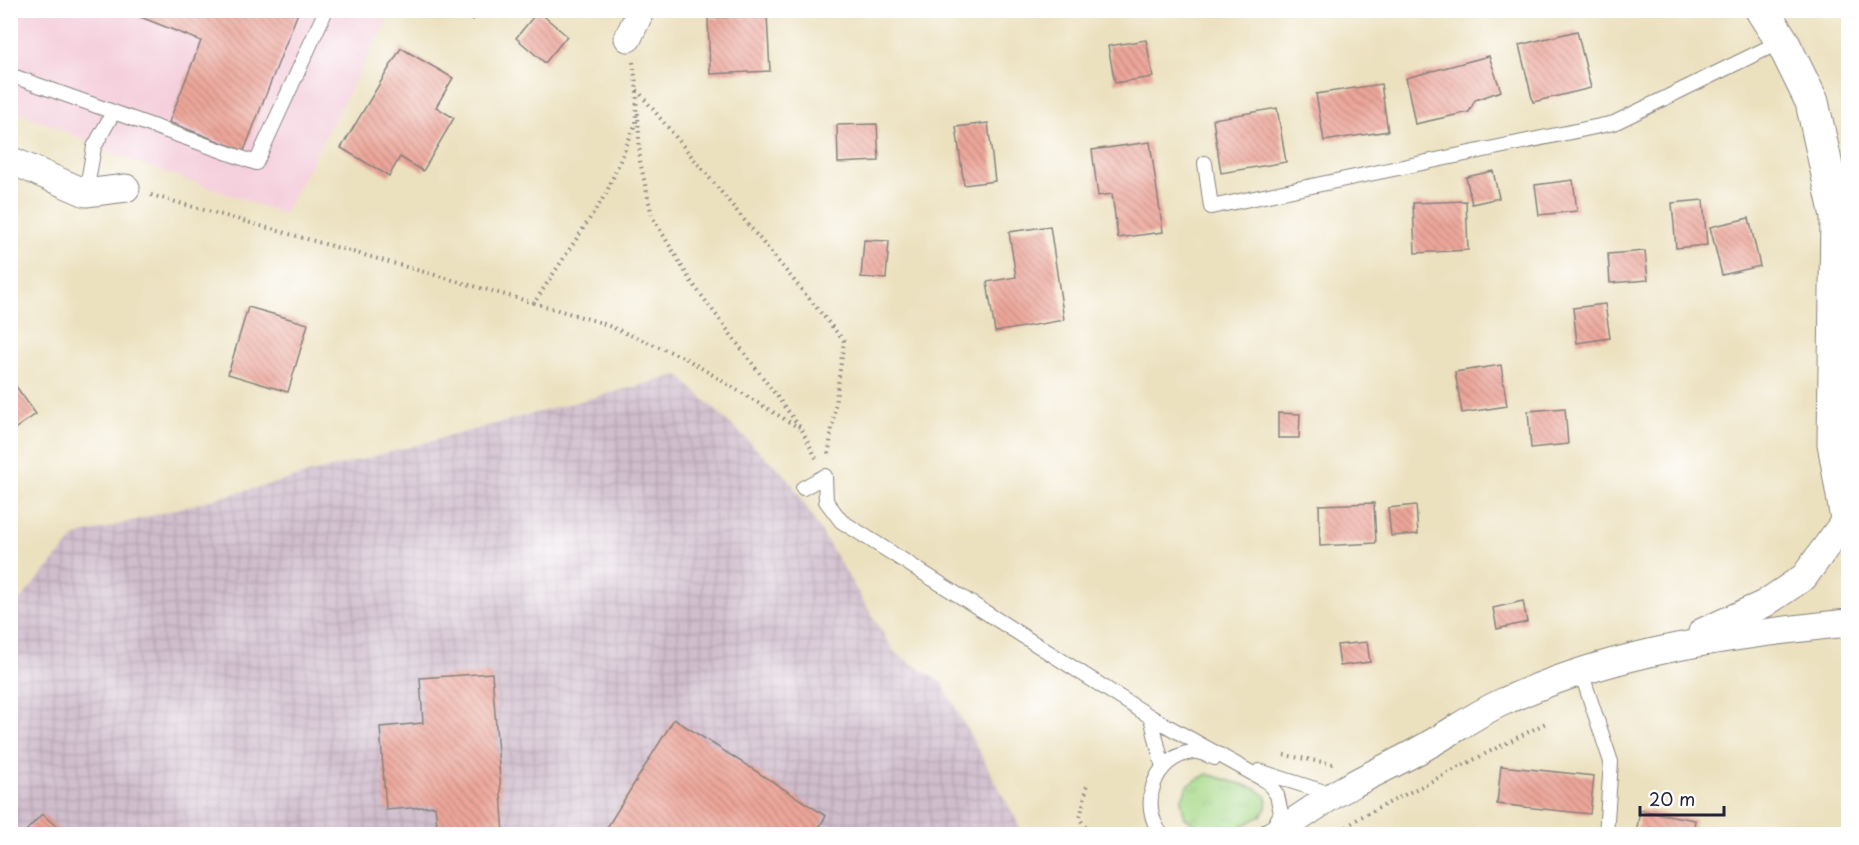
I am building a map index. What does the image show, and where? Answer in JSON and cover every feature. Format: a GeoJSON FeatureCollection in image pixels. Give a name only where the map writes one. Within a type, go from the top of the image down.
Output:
{"type":"FeatureCollection","features":[{"type":"Feature","properties":{"kind":"street"},"geometry":{"type":"LineString","coordinates":[[628,38],[641,10]]}},
{"type":"Feature","properties":{"kind":"street"},"geometry":{"type":"LineString","coordinates":[[1671,646],[1764,604],[1804,577],[1848,522],[1834,443],[1837,216],[1812,102],[1782,41],[1762,10]]}},
{"type":"Feature","properties":{"kind":"street"},"geometry":{"type":"LineString","coordinates":[[10,160],[86,193],[126,188]]}},
{"type":"Feature","properties":{"kind":"street"},"geometry":{"type":"LineString","coordinates":[[1271,834],[1307,816],[1334,795],[1415,753],[1504,701],[1581,672],[1616,660],[1671,646],[1848,623]]}},
{"type":"Feature","properties":{"kind":"lane"},"geometry":{"type":"LineString","coordinates":[[10,75],[256,163],[326,10]]}},
{"type":"Feature","properties":{"kind":"lane"},"geometry":{"type":"LineString","coordinates":[[1205,164],[1211,207],[1614,123],[1782,41]]}},
{"type":"Feature","properties":{"kind":"lane"},"geometry":{"type":"LineString","coordinates":[[86,193],[94,147],[113,113]]}},
{"type":"Feature","properties":{"kind":"lane"},"geometry":{"type":"LineString","coordinates":[[803,488],[825,476],[826,501],[841,521],[1151,717],[1268,782],[1277,795],[1281,813],[1271,834]]}},
{"type":"Feature","properties":{"kind":"lane"},"geometry":{"type":"LineString","coordinates":[[1581,672],[1611,762],[1606,834]]}},
{"type":"Feature","properties":{"kind":"lane"},"geometry":{"type":"LineString","coordinates":[[1151,717],[1163,768]]}},
{"type":"Feature","properties":{"kind":"lane"},"geometry":{"type":"LineString","coordinates":[[1161,834],[1150,812],[1150,796],[1154,781],[1163,768],[1177,757],[1194,752],[1334,795]]}},
{"type":"Feature","properties":{"kind":"path"},"geometry":{"type":"LineString","coordinates":[[628,38],[637,90],[640,161],[652,216],[690,280],[802,430],[825,476]]}},
{"type":"Feature","properties":{"kind":"path"},"geometry":{"type":"LineString","coordinates":[[534,303],[606,194],[636,123],[637,90]]}},
{"type":"Feature","properties":{"kind":"path"},"geometry":{"type":"LineString","coordinates":[[637,90],[844,341],[825,476]]}},
{"type":"Feature","properties":{"kind":"path"},"geometry":{"type":"LineString","coordinates":[[126,188],[602,323],[685,358],[802,430]]}},
{"type":"Feature","properties":{"kind":"path"},"geometry":{"type":"LineString","coordinates":[[1336,834],[1359,818],[1546,723]]}},
{"type":"Feature","properties":{"kind":"path"},"geometry":{"type":"LineString","coordinates":[[1280,754],[1334,764]]}},
{"type":"Feature","properties":{"kind":"path"},"geometry":{"type":"LineString","coordinates":[[1087,786],[1080,819],[1090,834]]}},
{"type":"Feature","properties":{"kind":"shaded area"},"geometry":{"type":"Polygon","coordinates":[[[10,11],[392,11],[284,214],[94,147],[81,138],[11,109],[10,11]]]}},
{"type":"Feature","properties":{"kind":"shaded area"},"geometry":{"type":"Polygon","coordinates":[[[678,375],[789,479],[895,653],[942,683],[1024,834],[11,834],[11,610],[76,536],[678,375]]]}},
{"type":"Feature","properties":{"kind":"green space"},"geometry":{"type":"Polygon","coordinates":[[[1207,774],[1257,789],[1267,797],[1266,808],[1261,816],[1237,829],[1204,830],[1185,818],[1181,800],[1189,784],[1207,774]]]}},
{"type":"Feature","properties":{"kind":"building"},"geometry":{"type":"Polygon","coordinates":[[[123,10],[299,10],[244,151],[169,122],[201,41],[123,10]]]}},
{"type":"Feature","properties":{"kind":"building"},"geometry":{"type":"Polygon","coordinates":[[[457,10],[478,10],[473,20],[457,10]]]}},
{"type":"Feature","properties":{"kind":"building"},"geometry":{"type":"Polygon","coordinates":[[[538,11],[567,36],[545,63],[516,38],[538,11]]]}},
{"type":"Feature","properties":{"kind":"building"},"geometry":{"type":"Polygon","coordinates":[[[767,15],[770,71],[710,74],[708,18],[767,15]]]}},
{"type":"Feature","properties":{"kind":"building"},"geometry":{"type":"Polygon","coordinates":[[[1577,31],[1591,88],[1533,102],[1519,45],[1577,31]]]}},
{"type":"Feature","properties":{"kind":"building"},"geometry":{"type":"Polygon","coordinates":[[[1146,40],[1153,77],[1115,83],[1108,46],[1146,40]]]}},
{"type":"Feature","properties":{"kind":"building"},"geometry":{"type":"Polygon","coordinates":[[[401,48],[453,78],[436,107],[454,118],[423,171],[400,157],[389,176],[341,148],[401,48]]]}},
{"type":"Feature","properties":{"kind":"building"},"geometry":{"type":"Polygon","coordinates":[[[1489,56],[1501,91],[1475,100],[1469,112],[1415,124],[1406,78],[1489,56]]]}},
{"type":"Feature","properties":{"kind":"building"},"geometry":{"type":"Polygon","coordinates":[[[1381,84],[1388,131],[1324,141],[1316,94],[1381,84]]]}},
{"type":"Feature","properties":{"kind":"building"},"geometry":{"type":"Polygon","coordinates":[[[1277,108],[1286,162],[1221,173],[1213,119],[1277,108]]]}},
{"type":"Feature","properties":{"kind":"building"},"geometry":{"type":"Polygon","coordinates":[[[988,123],[995,181],[964,185],[956,127],[988,123]]]}},
{"type":"Feature","properties":{"kind":"building"},"geometry":{"type":"Polygon","coordinates":[[[877,124],[879,161],[838,163],[837,125],[877,124]]]}},
{"type":"Feature","properties":{"kind":"building"},"geometry":{"type":"Polygon","coordinates":[[[1150,142],[1163,232],[1118,238],[1112,194],[1098,196],[1092,150],[1150,142]]]}},
{"type":"Feature","properties":{"kind":"building"},"geometry":{"type":"Polygon","coordinates":[[[1493,171],[1499,198],[1472,204],[1466,177],[1493,171]]]}},
{"type":"Feature","properties":{"kind":"building"},"geometry":{"type":"Polygon","coordinates":[[[1573,180],[1577,211],[1539,215],[1535,185],[1573,180]]]}},
{"type":"Feature","properties":{"kind":"building"},"geometry":{"type":"Polygon","coordinates":[[[1703,200],[1707,245],[1676,248],[1672,203],[1703,200]]]}},
{"type":"Feature","properties":{"kind":"building"},"geometry":{"type":"Polygon","coordinates":[[[1466,201],[1468,250],[1415,253],[1413,203],[1466,201]]]}},
{"type":"Feature","properties":{"kind":"building"},"geometry":{"type":"Polygon","coordinates":[[[1749,218],[1760,266],[1722,275],[1710,227],[1749,218]]]}},
{"type":"Feature","properties":{"kind":"building"},"geometry":{"type":"Polygon","coordinates":[[[1050,226],[1064,320],[995,332],[987,282],[1016,277],[1009,232],[1050,226]]]}},
{"type":"Feature","properties":{"kind":"building"},"geometry":{"type":"Polygon","coordinates":[[[864,240],[889,241],[886,279],[861,277],[864,240]]]}},
{"type":"Feature","properties":{"kind":"building"},"geometry":{"type":"Polygon","coordinates":[[[1645,251],[1648,280],[1610,283],[1608,254],[1645,251]]]}},
{"type":"Feature","properties":{"kind":"building"},"geometry":{"type":"Polygon","coordinates":[[[1605,304],[1610,338],[1577,343],[1573,308],[1605,304]]]}},
{"type":"Feature","properties":{"kind":"building"},"geometry":{"type":"Polygon","coordinates":[[[248,307],[308,324],[288,392],[228,374],[248,307]]]}},
{"type":"Feature","properties":{"kind":"building"},"geometry":{"type":"Polygon","coordinates":[[[1501,365],[1507,406],[1462,413],[1455,372],[1501,365]]]}},
{"type":"Feature","properties":{"kind":"building"},"geometry":{"type":"Polygon","coordinates":[[[10,378],[36,414],[10,432],[10,378]]]}},
{"type":"Feature","properties":{"kind":"building"},"geometry":{"type":"Polygon","coordinates":[[[1565,408],[1568,444],[1531,448],[1528,411],[1565,408]]]}},
{"type":"Feature","properties":{"kind":"building"},"geometry":{"type":"Polygon","coordinates":[[[1278,413],[1300,414],[1299,438],[1278,438],[1278,413]]]}},
{"type":"Feature","properties":{"kind":"building"},"geometry":{"type":"Polygon","coordinates":[[[1374,503],[1376,543],[1320,546],[1319,505],[1374,503]]]}},
{"type":"Feature","properties":{"kind":"building"},"geometry":{"type":"Polygon","coordinates":[[[1416,505],[1418,534],[1391,536],[1388,508],[1416,505]]]}},
{"type":"Feature","properties":{"kind":"building"},"geometry":{"type":"Polygon","coordinates":[[[1523,601],[1527,622],[1497,629],[1493,608],[1523,601]]]}},
{"type":"Feature","properties":{"kind":"building"},"geometry":{"type":"Polygon","coordinates":[[[1367,642],[1370,662],[1340,666],[1337,645],[1367,642]]]}},
{"type":"Feature","properties":{"kind":"building"},"geometry":{"type":"Polygon","coordinates":[[[492,673],[504,834],[438,834],[435,806],[386,810],[380,727],[423,723],[420,678],[492,673]]]}},
{"type":"Feature","properties":{"kind":"building"},"geometry":{"type":"Polygon","coordinates":[[[674,719],[826,816],[815,834],[603,834],[674,719]]]}},
{"type":"Feature","properties":{"kind":"building"},"geometry":{"type":"Polygon","coordinates":[[[1501,766],[1594,776],[1590,814],[1497,804],[1501,766]]]}},
{"type":"Feature","properties":{"kind":"building"},"geometry":{"type":"Polygon","coordinates":[[[1640,810],[1695,820],[1693,834],[1636,834],[1640,810]]]}},
{"type":"Feature","properties":{"kind":"building"},"geometry":{"type":"Polygon","coordinates":[[[42,814],[65,834],[23,834],[42,814]]]}}]}
